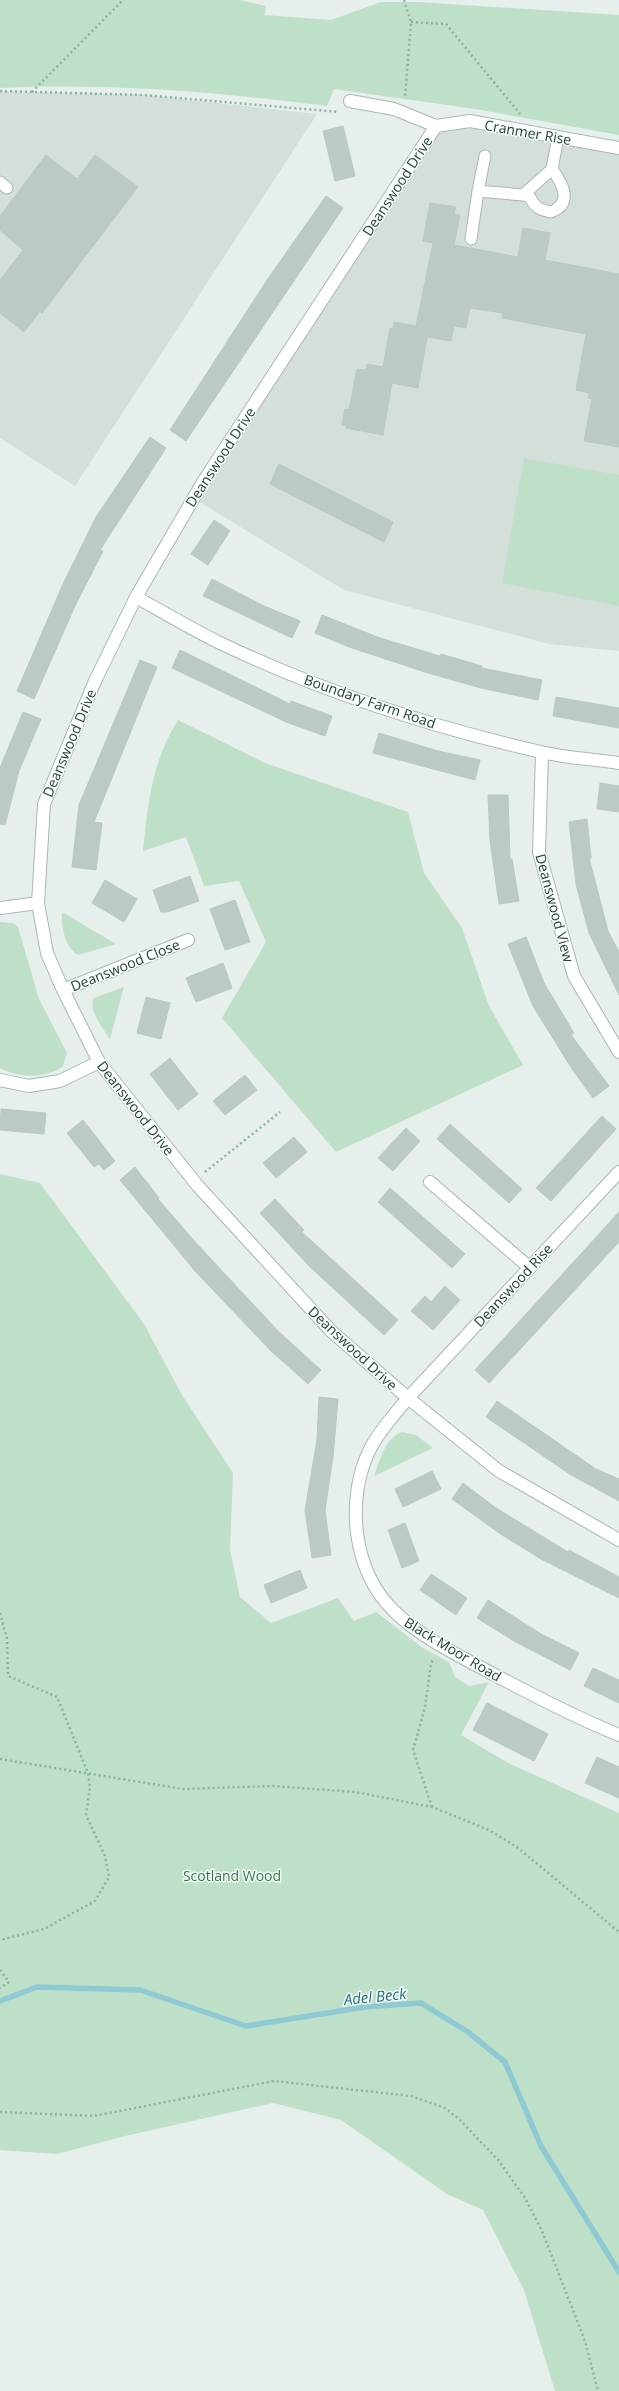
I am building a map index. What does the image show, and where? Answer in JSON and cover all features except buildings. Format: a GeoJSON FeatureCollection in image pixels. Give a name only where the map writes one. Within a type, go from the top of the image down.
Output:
{"type":"FeatureCollection","features":[{"type":"Feature","properties":{"kind":"street","name":"Deanswood Drive"},"geometry":{"type":"LineString","coordinates":[[350,101],[401,112],[436,126],[203,482],[136,596],[95,681],[44,804],[38,903],[47,953],[63,990],[99,1062],[194,1182],[331,1331],[408,1398],[499,1471],[619,1540]]}},
{"type":"Feature","properties":{"kind":"street","name":"Cranmer Rise"},"geometry":{"type":"LineString","coordinates":[[436,126],[470,121],[619,148]]}},
{"type":"Feature","properties":{"kind":"street","name":"Boundary Farm Road"},"geometry":{"type":"LineString","coordinates":[[136,596],[217,641],[276,668],[434,724],[542,752],[619,763]]}},
{"type":"Feature","properties":{"kind":"street","name":"Deanswood View"},"geometry":{"type":"LineString","coordinates":[[542,752],[539,852],[574,976],[619,1052]]}},
{"type":"Feature","properties":{"kind":"street"},"geometry":{"type":"LineString","coordinates":[[0,908],[38,903]]}},
{"type":"Feature","properties":{"kind":"street","name":"Deanswood Close"},"geometry":{"type":"LineString","coordinates":[[63,990],[188,940]]}},
{"type":"Feature","properties":{"kind":"street"},"geometry":{"type":"LineString","coordinates":[[0,1080],[29,1086],[60,1081],[99,1062]]}},
{"type":"Feature","properties":{"kind":"street","name":"Deanswood Rise"},"geometry":{"type":"LineString","coordinates":[[408,1398],[619,1172]]}},
{"type":"Feature","properties":{"kind":"street"},"geometry":{"type":"LineString","coordinates":[[430,1182],[530,1268]]}},
{"type":"Feature","properties":{"kind":"street","name":"Black Moor Road"},"geometry":{"type":"LineString","coordinates":[[408,1398],[371,1447],[362,1469],[356,1494],[357,1533],[363,1560],[382,1597],[406,1621],[444,1646],[519,1688],[619,1735]]}},
{"type":"Feature","properties":{"kind":"lane"},"geometry":{"type":"LineString","coordinates":[[523,195],[552,169],[558,137]]}},
{"type":"Feature","properties":{"kind":"lane"},"geometry":{"type":"LineString","coordinates":[[471,239],[485,156]]}},
{"type":"Feature","properties":{"kind":"lane"},"geometry":{"type":"LineString","coordinates":[[478,191],[529,196],[537,208],[551,212],[560,207],[564,201],[564,188],[552,169]]}},
{"type":"Feature","properties":{"kind":"path"},"geometry":{"type":"LineString","coordinates":[[32,92],[123,0]]}},
{"type":"Feature","properties":{"kind":"path"},"geometry":{"type":"LineString","coordinates":[[401,112],[405,99],[411,22],[404,0]]}},
{"type":"Feature","properties":{"kind":"path"},"geometry":{"type":"LineString","coordinates":[[411,22],[446,24],[524,118],[524,131]]}},
{"type":"Feature","properties":{"kind":"path"},"geometry":{"type":"LineString","coordinates":[[0,91],[144,94],[343,113],[350,101]]}},
{"type":"Feature","properties":{"kind":"path"},"geometry":{"type":"LineString","coordinates":[[194,1182],[280,1112]]}},
{"type":"Feature","properties":{"kind":"path"},"geometry":{"type":"LineString","coordinates":[[0,1613],[7,1639],[8,1676],[57,1697],[88,1773],[90,1787],[86,1815],[105,1856],[109,1877],[96,1902],[44,1929],[0,1940]]}},
{"type":"Feature","properties":{"kind":"path"},"geometry":{"type":"LineString","coordinates":[[432,1807],[413,1750],[426,1707],[431,1663],[444,1646]]}},
{"type":"Feature","properties":{"kind":"path"},"geometry":{"type":"LineString","coordinates":[[0,1759],[184,1789],[273,1786],[355,1792],[432,1807],[488,1830],[517,1847],[619,1932]]}},
{"type":"Feature","properties":{"kind":"path"},"geometry":{"type":"LineString","coordinates":[[0,1970],[9,1982],[0,1988]]}},
{"type":"Feature","properties":{"kind":"path"},"geometry":{"type":"LineString","coordinates":[[0,2112],[94,2116],[274,2081],[411,2096],[444,2108],[460,2120],[499,2161],[525,2198],[542,2231],[585,2341],[598,2391]]}},
{"type":"Feature","properties":{"kind":"shaded area"},"geometry":{"type":"Polygon","coordinates":[[[0,91],[144,95],[317,114],[75,486],[0,438],[0,91]]]}},
{"type":"Feature","properties":{"kind":"shaded area"},"geometry":{"type":"Polygon","coordinates":[[[470,121],[619,148],[619,651],[549,644],[344,590],[193,498],[436,126],[470,121]]]}},
{"type":"Feature","properties":{"kind":"green space"},"geometry":{"type":"Polygon","coordinates":[[[0,0],[240,0],[266,6],[265,15],[331,20],[381,2],[419,2],[619,15],[619,135],[475,109],[334,89],[327,106],[164,90],[82,87],[0,88],[0,0]]]}},
{"type":"Feature","properties":{"kind":"green space"},"geometry":{"type":"Polygon","coordinates":[[[524,458],[619,475],[619,606],[502,583],[524,458]]]}},
{"type":"Feature","properties":{"kind":"green space"},"geometry":{"type":"Polygon","coordinates":[[[178,720],[265,763],[408,812],[424,873],[462,928],[489,1006],[523,1065],[336,1152],[222,1018],[266,942],[239,881],[204,886],[186,837],[143,851],[149,799],[157,767],[169,735],[178,720]]]}},
{"type":"Feature","properties":{"kind":"green space"},"geometry":{"type":"Polygon","coordinates":[[[62,912],[116,944],[78,955],[67,942],[62,924],[62,912]]]}},
{"type":"Feature","properties":{"kind":"green space"},"geometry":{"type":"Polygon","coordinates":[[[0,922],[13,923],[18,927],[39,999],[67,1053],[63,1066],[49,1073],[32,1076],[15,1074],[0,1068],[0,922]]]}},
{"type":"Feature","properties":{"kind":"green space"},"geometry":{"type":"Polygon","coordinates":[[[124,987],[110,1039],[94,1013],[92,1002],[94,998],[124,987]]]}},
{"type":"Feature","properties":{"kind":"green space","name":"Scotland Wood"},"geometry":{"type":"Polygon","coordinates":[[[0,1174],[40,1183],[144,1324],[182,1395],[233,1473],[230,1549],[240,1597],[271,1623],[338,1598],[354,1621],[376,1612],[423,1648],[449,1662],[455,1677],[469,1686],[489,1682],[461,1735],[508,1763],[619,1813],[619,2391],[555,2391],[524,2290],[483,2210],[447,2194],[341,2120],[273,2103],[125,2136],[57,2154],[0,2150],[0,1174]]]}},
{"type":"Feature","properties":{"kind":"green space"},"geometry":{"type":"Polygon","coordinates":[[[402,1432],[416,1435],[433,1448],[374,1476],[381,1456],[387,1445],[391,1439],[402,1432]]]}},
{"type":"Feature","properties":{"kind":"waterway","name":"Adel Beck"},"geometry":{"type":"LineString","coordinates":[[0,2001],[37,1987],[140,1990],[246,2026],[365,2007],[421,2003],[468,2032],[505,2062],[541,2146],[619,2272]]}}]}
